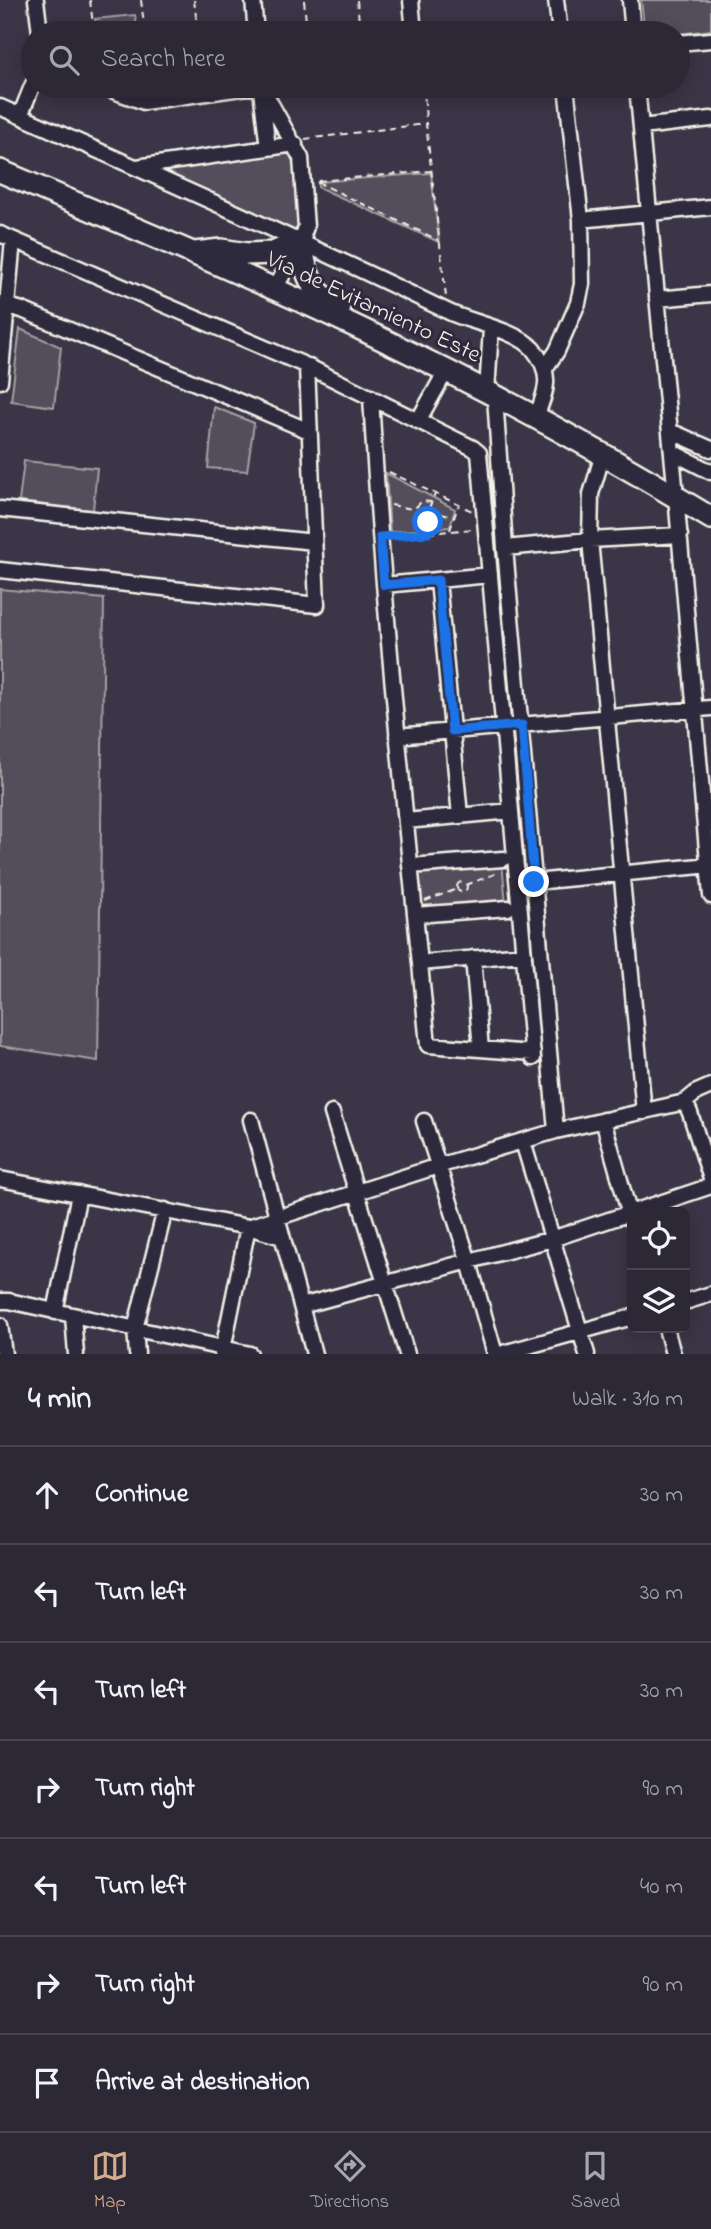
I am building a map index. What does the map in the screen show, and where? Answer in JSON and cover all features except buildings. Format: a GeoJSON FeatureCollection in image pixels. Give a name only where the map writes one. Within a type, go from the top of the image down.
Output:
{"type":"FeatureCollection","features":[{"type":"Feature","properties":{"kind":"highway","name":"Vía de Evitamiento Este"},"geometry":{"type":"LineString","coordinates":[[0,171],[275,289],[356,327],[536,417],[711,517]]}},
{"type":"Feature","properties":{"kind":"highway"},"geometry":{"type":"LineString","coordinates":[[192,253],[221,250],[247,254],[274,253],[301,241],[305,271],[316,291],[356,327]]}},
{"type":"Feature","properties":{"kind":"street"},"geometry":{"type":"LineString","coordinates":[[36,0],[39,21]]}},
{"type":"Feature","properties":{"kind":"street"},"geometry":{"type":"LineString","coordinates":[[253,0],[255,21]]}},
{"type":"Feature","properties":{"kind":"street"},"geometry":{"type":"LineString","coordinates":[[411,0],[413,21]]}},
{"type":"Feature","properties":{"kind":"street"},"geometry":{"type":"LineString","coordinates":[[556,0],[559,21]]}},
{"type":"Feature","properties":{"kind":"street"},"geometry":{"type":"LineString","coordinates":[[630,0],[632,21]]}},
{"type":"Feature","properties":{"kind":"street"},"geometry":{"type":"LineString","coordinates":[[690,42],[711,40]]}},
{"type":"Feature","properties":{"kind":"street"},"geometry":{"type":"LineString","coordinates":[[20,116],[27,98]]}},
{"type":"Feature","properties":{"kind":"street"},"geometry":{"type":"LineString","coordinates":[[133,98],[144,102],[172,98]]}},
{"type":"Feature","properties":{"kind":"street"},"geometry":{"type":"LineString","coordinates":[[262,98],[268,148]]}},
{"type":"Feature","properties":{"kind":"street"},"geometry":{"type":"LineString","coordinates":[[268,98],[301,158],[306,227],[275,289]]}},
{"type":"Feature","properties":{"kind":"street"},"geometry":{"type":"LineString","coordinates":[[546,367],[578,303],[582,284],[581,220],[567,98]]}},
{"type":"Feature","properties":{"kind":"street"},"geometry":{"type":"LineString","coordinates":[[639,98],[711,896]]}},
{"type":"Feature","properties":{"kind":"street"},"geometry":{"type":"LineString","coordinates":[[0,107],[301,241],[447,311],[522,338],[546,367],[547,382],[536,417]]}},
{"type":"Feature","properties":{"kind":"street"},"geometry":{"type":"LineString","coordinates":[[641,127],[711,119]]}},
{"type":"Feature","properties":{"kind":"street"},"geometry":{"type":"LineString","coordinates":[[134,167],[295,144]]}},
{"type":"Feature","properties":{"kind":"street"},"geometry":{"type":"LineString","coordinates":[[590,219],[711,207]]}},
{"type":"Feature","properties":{"kind":"street"},"geometry":{"type":"LineString","coordinates":[[0,381],[7,237],[307,366],[371,397],[473,448],[478,453],[533,1056],[428,1045],[417,909],[397,736],[371,397]]}},
{"type":"Feature","properties":{"kind":"street"},"geometry":{"type":"LineString","coordinates":[[657,299],[711,294]]}},
{"type":"Feature","properties":{"kind":"street"},"geometry":{"type":"LineString","coordinates":[[4,306],[22,310],[310,431]]}},
{"type":"Feature","properties":{"kind":"street"},"geometry":{"type":"LineString","coordinates":[[491,328],[491,394],[556,1131]]}},
{"type":"Feature","properties":{"kind":"street"},"geometry":{"type":"LineString","coordinates":[[0,570],[317,605],[307,366]]}},
{"type":"Feature","properties":{"kind":"street"},"geometry":{"type":"LineString","coordinates":[[418,421],[446,371]]}},
{"type":"Feature","properties":{"kind":"street"},"geometry":{"type":"LineString","coordinates":[[670,431],[711,449]]}},
{"type":"Feature","properties":{"kind":"street"},"geometry":{"type":"LineString","coordinates":[[672,452],[711,471]]}},
{"type":"Feature","properties":{"kind":"street"},"geometry":{"type":"LineString","coordinates":[[603,454],[591,494],[590,540],[644,1112]]}},
{"type":"Feature","properties":{"kind":"street"},"geometry":{"type":"LineString","coordinates":[[0,509],[314,542]]}},
{"type":"Feature","properties":{"kind":"street"},"geometry":{"type":"LineString","coordinates":[[505,548],[680,535]]}},
{"type":"Feature","properties":{"kind":"street"},"geometry":{"type":"LineString","coordinates":[[384,585],[490,575]]}},
{"type":"Feature","properties":{"kind":"street"},"geometry":{"type":"LineString","coordinates":[[438,580],[460,816]]}},
{"type":"Feature","properties":{"kind":"street"},"geometry":{"type":"LineString","coordinates":[[397,736],[711,708]]}},
{"type":"Feature","properties":{"kind":"street"},"geometry":{"type":"LineString","coordinates":[[406,821],[511,811]]}},
{"type":"Feature","properties":{"kind":"street"},"geometry":{"type":"LineString","coordinates":[[410,866],[504,865]]}},
{"type":"Feature","properties":{"kind":"street"},"geometry":{"type":"LineString","coordinates":[[534,882],[710,865]]}},
{"type":"Feature","properties":{"kind":"street"},"geometry":{"type":"LineString","coordinates":[[417,909],[508,908]]}},
{"type":"Feature","properties":{"kind":"street"},"geometry":{"type":"LineString","coordinates":[[420,963],[524,954]]}},
{"type":"Feature","properties":{"kind":"street"},"geometry":{"type":"LineString","coordinates":[[473,958],[481,1049]]}},
{"type":"Feature","properties":{"kind":"street"},"geometry":{"type":"LineString","coordinates":[[248,1227],[556,1131],[685,1102],[697,1092],[711,1086]]}},
{"type":"Feature","properties":{"kind":"street"},"geometry":{"type":"LineString","coordinates":[[685,1102],[711,1179]]}},
{"type":"Feature","properties":{"kind":"street"},"geometry":{"type":"LineString","coordinates":[[332,1112],[407,1354]]}},
{"type":"Feature","properties":{"kind":"street"},"geometry":{"type":"LineString","coordinates":[[251,1120],[314,1354]]}},
{"type":"Feature","properties":{"kind":"street"},"geometry":{"type":"LineString","coordinates":[[603,1120],[628,1207]]}},
{"type":"Feature","properties":{"kind":"street"},"geometry":{"type":"LineString","coordinates":[[424,1121],[495,1354]]}},
{"type":"Feature","properties":{"kind":"street"},"geometry":{"type":"LineString","coordinates":[[523,1142],[587,1354]]}},
{"type":"Feature","properties":{"kind":"street"},"geometry":{"type":"LineString","coordinates":[[0,1179],[248,1227],[282,1237]]}},
{"type":"Feature","properties":{"kind":"street"},"geometry":{"type":"LineString","coordinates":[[658,1207],[711,1186]]}},
{"type":"Feature","properties":{"kind":"street"},"geometry":{"type":"LineString","coordinates":[[55,1312],[79,1194]]}},
{"type":"Feature","properties":{"kind":"street"},"geometry":{"type":"LineString","coordinates":[[136,1354],[135,1329],[165,1210]]}},
{"type":"Feature","properties":{"kind":"street"},"geometry":{"type":"LineString","coordinates":[[302,1306],[627,1219]]}},
{"type":"Feature","properties":{"kind":"street"},"geometry":{"type":"LineString","coordinates":[[222,1351],[248,1227]]}},
{"type":"Feature","properties":{"kind":"street"},"geometry":{"type":"LineString","coordinates":[[690,1300],[711,1294]]}},
{"type":"Feature","properties":{"kind":"street"},"geometry":{"type":"LineString","coordinates":[[0,1301],[135,1329],[222,1351],[250,1354]]}},
{"type":"Feature","properties":{"kind":"street"},"geometry":{"type":"LineString","coordinates":[[73,1316],[76,1354]]}},
{"type":"Feature","properties":{"kind":"street"},"geometry":{"type":"LineString","coordinates":[[500,1354],[627,1318]]}},
{"type":"Feature","properties":{"kind":"street"},"geometry":{"type":"LineString","coordinates":[[0,1325],[4,1354]]}},
{"type":"Feature","properties":{"kind":"street"},"geometry":{"type":"LineString","coordinates":[[667,1333],[673,1354]]}},
{"type":"Feature","properties":{"kind":"path"},"geometry":{"type":"LineString","coordinates":[[90,0],[93,21]]}},
{"type":"Feature","properties":{"kind":"path"},"geometry":{"type":"LineString","coordinates":[[141,0],[144,21]]}},
{"type":"Feature","properties":{"kind":"path"},"geometry":{"type":"LineString","coordinates":[[194,0],[197,21]]}},
{"type":"Feature","properties":{"kind":"path"},"geometry":{"type":"LineString","coordinates":[[304,0],[306,21]]}},
{"type":"Feature","properties":{"kind":"path"},"geometry":{"type":"LineString","coordinates":[[357,0],[359,21]]}},
{"type":"Feature","properties":{"kind":"path"},"geometry":{"type":"LineString","coordinates":[[425,98],[447,311]]}},
{"type":"Feature","properties":{"kind":"path"},"geometry":{"type":"LineString","coordinates":[[295,144],[309,137],[426,124]]}},
{"type":"Feature","properties":{"kind":"path"},"geometry":{"type":"LineString","coordinates":[[431,171],[315,181],[439,240]]}},
{"type":"Feature","properties":{"kind":"path"},"geometry":{"type":"LineString","coordinates":[[375,465],[473,512]]}},
{"type":"Feature","properties":{"kind":"path"},"geometry":{"type":"LineString","coordinates":[[428,533],[428,511],[435,494]]}},
{"type":"Feature","properties":{"kind":"path"},"geometry":{"type":"LineString","coordinates":[[414,509],[422,501],[431,502]]}},
{"type":"Feature","properties":{"kind":"path"},"geometry":{"type":"LineString","coordinates":[[387,504],[414,509]]}},
{"type":"Feature","properties":{"kind":"path"},"geometry":{"type":"LineString","coordinates":[[450,531],[459,505]]}},
{"type":"Feature","properties":{"kind":"path"},"geometry":{"type":"LineString","coordinates":[[414,509],[417,518],[428,522]]}},
{"type":"Feature","properties":{"kind":"path"},"geometry":{"type":"LineString","coordinates":[[428,511],[454,517]]}},
{"type":"Feature","properties":{"kind":"path"},"geometry":{"type":"LineString","coordinates":[[380,537],[475,529]]}},
{"type":"Feature","properties":{"kind":"path"},"geometry":{"type":"LineString","coordinates":[[417,909],[457,888],[461,883],[466,885],[504,865]]}},
{"type":"Feature","properties":{"kind":"path"},"geometry":{"type":"LineString","coordinates":[[457,888],[463,892],[466,885]]}},
{"type":"Feature","properties":{"kind":"shaded area"},"geometry":{"type":"Polygon","coordinates":[[[641,0],[711,0],[711,30],[690,33],[690,21],[644,21],[641,0]]]}},
{"type":"Feature","properties":{"kind":"shaded area"},"geometry":{"type":"Polygon","coordinates":[[[135,15],[136,21],[95,21],[135,15]]]}},
{"type":"Feature","properties":{"kind":"shaded area"},"geometry":{"type":"Polygon","coordinates":[[[291,151],[294,155],[299,227],[294,231],[287,231],[160,171],[291,151]]]}},
{"type":"Feature","properties":{"kind":"shaded area"},"geometry":{"type":"Polygon","coordinates":[[[431,173],[439,242],[318,187],[318,182],[431,173]]]}},
{"type":"Feature","properties":{"kind":"shaded area"},"geometry":{"type":"Polygon","coordinates":[[[20,329],[61,347],[54,407],[11,401],[20,329]]]}},
{"type":"Feature","properties":{"kind":"shaded area"},"geometry":{"type":"Polygon","coordinates":[[[214,407],[254,423],[247,471],[208,468],[214,407]]]}},
{"type":"Feature","properties":{"kind":"shaded area"},"geometry":{"type":"Polygon","coordinates":[[[24,461],[97,468],[93,510],[19,502],[24,461]]]}},
{"type":"Feature","properties":{"kind":"shaded area"},"geometry":{"type":"Polygon","coordinates":[[[386,473],[455,509],[450,527],[390,532],[386,473]]]}},
{"type":"Feature","properties":{"kind":"shaded area"},"geometry":{"type":"Polygon","coordinates":[[[0,589],[104,599],[98,1061],[0,1046],[0,589]]]}},
{"type":"Feature","properties":{"kind":"shaded area"},"geometry":{"type":"Polygon","coordinates":[[[502,862],[506,904],[422,911],[418,869],[502,862]]]}},
{"type":"Feature","properties":{"kind":"route"},"geometry":{"type":"LineString","coordinates":[[428,522],[428,533],[380,537],[384,585],[438,580],[452,731],[522,725],[534,882]]}}]}
